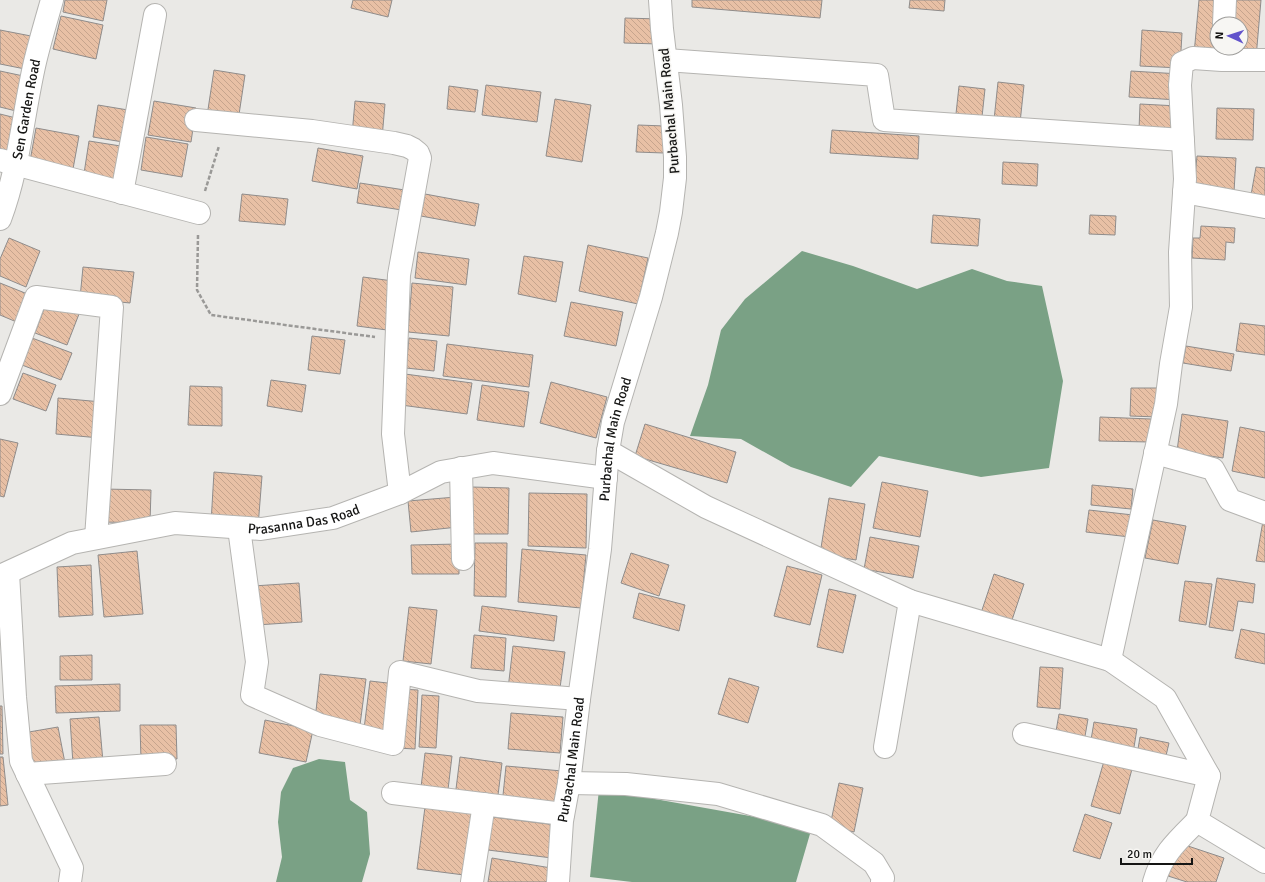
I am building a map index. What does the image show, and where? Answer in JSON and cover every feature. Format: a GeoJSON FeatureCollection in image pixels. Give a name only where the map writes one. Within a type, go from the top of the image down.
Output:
{"type":"FeatureCollection","features":[{"type":"Feature","properties":{"kind":"street","name":"Sen Garden Road"},"geometry":{"type":"LineString","coordinates":[[0,219],[7,200],[8,162],[52,0]]}},
{"type":"Feature","properties":{"kind":"street","name":"Purbachal Main Road"},"geometry":{"type":"LineString","coordinates":[[558,882],[563,814],[570,783],[579,699],[600,549],[608,451],[613,422],[651,297],[671,212],[675,178],[675,157],[660,0]]}},
{"type":"Feature","properties":{"kind":"street"},"geometry":{"type":"LineString","coordinates":[[1224,16],[1225,0]]}},
{"type":"Feature","properties":{"kind":"street"},"geometry":{"type":"LineString","coordinates":[[122,193],[155,15]]}},
{"type":"Feature","properties":{"kind":"street"},"geometry":{"type":"LineString","coordinates":[[1110,660],[1166,404],[1181,307],[1180,252],[1185,179],[1180,85],[1182,63],[1193,58],[1209,56]]}},
{"type":"Feature","properties":{"kind":"street"},"geometry":{"type":"LineString","coordinates":[[1236,56],[1265,60]]}},
{"type":"Feature","properties":{"kind":"street"},"geometry":{"type":"LineString","coordinates":[[666,60],[877,75],[884,120],[1183,140]]}},
{"type":"Feature","properties":{"kind":"street"},"geometry":{"type":"LineString","coordinates":[[196,120],[312,131],[394,143],[407,146],[418,153],[420,158],[417,180],[399,275],[393,434],[400,493]]}},
{"type":"Feature","properties":{"kind":"street"},"geometry":{"type":"LineString","coordinates":[[8,162],[199,213]]}},
{"type":"Feature","properties":{"kind":"street"},"geometry":{"type":"LineString","coordinates":[[1184,192],[1265,207]]}},
{"type":"Feature","properties":{"kind":"street"},"geometry":{"type":"LineString","coordinates":[[0,394],[36,297],[112,307],[96,538]]}},
{"type":"Feature","properties":{"kind":"street"},"geometry":{"type":"LineString","coordinates":[[608,451],[706,507],[910,601],[1110,660],[1165,698],[1209,776],[1197,821],[1170,848],[1158,870],[1154,882]]}},
{"type":"Feature","properties":{"kind":"street"},"geometry":{"type":"LineString","coordinates":[[1155,453],[1213,469],[1230,500],[1265,513]]}},
{"type":"Feature","properties":{"kind":"street","name":"Prasanna Das Road"},"geometry":{"type":"LineString","coordinates":[[4,574],[72,543],[175,523],[261,529],[333,518],[400,493],[441,472],[461,468],[493,463],[606,478]]}},
{"type":"Feature","properties":{"kind":"street"},"geometry":{"type":"LineString","coordinates":[[461,468],[464,559]]}},
{"type":"Feature","properties":{"kind":"street"},"geometry":{"type":"LineString","coordinates":[[239,528],[257,662],[252,695],[320,725],[393,744],[400,672],[478,691],[579,699]]}},
{"type":"Feature","properties":{"kind":"street"},"geometry":{"type":"LineString","coordinates":[[4,574],[22,761],[72,868],[70,882]]}},
{"type":"Feature","properties":{"kind":"street"},"geometry":{"type":"LineString","coordinates":[[885,747],[910,601]]}},
{"type":"Feature","properties":{"kind":"street"},"geometry":{"type":"LineString","coordinates":[[1024,734],[1209,776]]}},
{"type":"Feature","properties":{"kind":"street"},"geometry":{"type":"LineString","coordinates":[[28,774],[165,764]]}},
{"type":"Feature","properties":{"kind":"street"},"geometry":{"type":"LineString","coordinates":[[570,783],[626,784],[718,794],[822,825],[874,863],[883,878],[882,882]]}},
{"type":"Feature","properties":{"kind":"street"},"geometry":{"type":"LineString","coordinates":[[393,793],[563,814]]}},
{"type":"Feature","properties":{"kind":"street"},"geometry":{"type":"LineString","coordinates":[[472,882],[484,804]]}},
{"type":"Feature","properties":{"kind":"street"},"geometry":{"type":"LineString","coordinates":[[1197,821],[1265,862]]}},
{"type":"Feature","properties":{"kind":"path"},"geometry":{"type":"LineString","coordinates":[[226,123],[199,213],[197,290],[211,315],[397,340]]}},
{"type":"Feature","properties":{"kind":"shaded area"},"geometry":{"type":"Polygon","coordinates":[[[802,251],[853,266],[917,289],[972,269],[1007,281],[1042,286],[1063,381],[1049,468],[981,477],[879,456],[851,487],[791,467],[741,439],[690,436],[708,385],[721,330],[745,299],[802,251]]]}},
{"type":"Feature","properties":{"kind":"shaded area"},"geometry":{"type":"Polygon","coordinates":[[[319,759],[345,762],[350,800],[367,812],[370,854],[362,882],[276,882],[282,857],[278,822],[281,792],[293,768],[319,759]]]}},
{"type":"Feature","properties":{"kind":"shaded area"},"geometry":{"type":"Polygon","coordinates":[[[599,789],[812,827],[796,882],[632,882],[590,877],[599,789]]]}},
{"type":"Feature","properties":{"kind":"building"},"geometry":{"type":"Polygon","coordinates":[[[65,0],[107,0],[103,21],[63,12],[65,0]]]}},
{"type":"Feature","properties":{"kind":"building"},"geometry":{"type":"Polygon","coordinates":[[[353,0],[392,0],[388,17],[351,8],[353,0]]]}},
{"type":"Feature","properties":{"kind":"building"},"geometry":{"type":"Polygon","coordinates":[[[692,0],[822,0],[820,18],[692,7],[692,0]]]}},
{"type":"Feature","properties":{"kind":"building"},"geometry":{"type":"Polygon","coordinates":[[[910,0],[945,0],[944,11],[909,8],[910,0]]]}},
{"type":"Feature","properties":{"kind":"building"},"geometry":{"type":"Polygon","coordinates":[[[1199,0],[1222,0],[1219,16],[1209,16],[1209,55],[1194,54],[1199,0]]]}},
{"type":"Feature","properties":{"kind":"building"},"geometry":{"type":"Polygon","coordinates":[[[1231,0],[1261,0],[1256,58],[1226,56],[1249,56],[1249,16],[1230,16],[1231,0]]]}},
{"type":"Feature","properties":{"kind":"building"},"geometry":{"type":"Polygon","coordinates":[[[61,16],[103,25],[96,59],[53,49],[61,16]]]}},
{"type":"Feature","properties":{"kind":"building"},"geometry":{"type":"Polygon","coordinates":[[[625,18],[659,19],[659,44],[624,43],[625,18]]]}},
{"type":"Feature","properties":{"kind":"building"},"geometry":{"type":"Polygon","coordinates":[[[0,30],[31,36],[25,69],[0,64],[0,30]]]}},
{"type":"Feature","properties":{"kind":"building"},"geometry":{"type":"Polygon","coordinates":[[[1142,30],[1182,33],[1180,68],[1140,66],[1142,30]]]}},
{"type":"Feature","properties":{"kind":"building"},"geometry":{"type":"Polygon","coordinates":[[[214,70],[245,75],[238,121],[207,116],[214,70]]]}},
{"type":"Feature","properties":{"kind":"building"},"geometry":{"type":"Polygon","coordinates":[[[0,71],[28,77],[20,112],[0,107],[0,71]]]}},
{"type":"Feature","properties":{"kind":"building"},"geometry":{"type":"Polygon","coordinates":[[[1131,71],[1180,74],[1178,100],[1129,97],[1131,71]]]}},
{"type":"Feature","properties":{"kind":"building"},"geometry":{"type":"Polygon","coordinates":[[[998,82],[1024,85],[1020,123],[994,120],[998,82]]]}},
{"type":"Feature","properties":{"kind":"building"},"geometry":{"type":"Polygon","coordinates":[[[486,85],[541,92],[537,122],[482,115],[486,85]]]}},
{"type":"Feature","properties":{"kind":"building"},"geometry":{"type":"Polygon","coordinates":[[[449,86],[478,90],[475,112],[447,109],[449,86]]]}},
{"type":"Feature","properties":{"kind":"building"},"geometry":{"type":"Polygon","coordinates":[[[959,86],[985,89],[981,126],[955,123],[959,86]]]}},
{"type":"Feature","properties":{"kind":"building"},"geometry":{"type":"Polygon","coordinates":[[[555,99],[591,105],[582,162],[546,156],[555,99]]]}},
{"type":"Feature","properties":{"kind":"building"},"geometry":{"type":"Polygon","coordinates":[[[154,101],[196,108],[191,142],[148,135],[154,101]]]}},
{"type":"Feature","properties":{"kind":"building"},"geometry":{"type":"Polygon","coordinates":[[[355,101],[385,104],[382,138],[352,135],[355,101]]]}},
{"type":"Feature","properties":{"kind":"building"},"geometry":{"type":"Polygon","coordinates":[[[1140,104],[1178,106],[1177,132],[1139,130],[1140,104]]]}},
{"type":"Feature","properties":{"kind":"building"},"geometry":{"type":"Polygon","coordinates":[[[98,105],[128,110],[123,142],[93,137],[98,105]]]}},
{"type":"Feature","properties":{"kind":"building"},"geometry":{"type":"Polygon","coordinates":[[[1217,108],[1254,109],[1253,140],[1216,139],[1217,108]]]}},
{"type":"Feature","properties":{"kind":"building"},"geometry":{"type":"Polygon","coordinates":[[[0,114],[20,119],[12,152],[0,149],[0,114]]]}},
{"type":"Feature","properties":{"kind":"building"},"geometry":{"type":"Polygon","coordinates":[[[638,125],[665,126],[664,153],[636,152],[638,125]]]}},
{"type":"Feature","properties":{"kind":"building"},"geometry":{"type":"Polygon","coordinates":[[[36,128],[79,136],[73,169],[30,161],[36,128]]]}},
{"type":"Feature","properties":{"kind":"building"},"geometry":{"type":"Polygon","coordinates":[[[832,130],[919,136],[918,159],[830,153],[832,130]]]}},
{"type":"Feature","properties":{"kind":"building"},"geometry":{"type":"Polygon","coordinates":[[[146,137],[188,144],[182,177],[141,170],[146,137]]]}},
{"type":"Feature","properties":{"kind":"building"},"geometry":{"type":"Polygon","coordinates":[[[89,141],[127,147],[121,186],[83,180],[89,141]]]}},
{"type":"Feature","properties":{"kind":"building"},"geometry":{"type":"Polygon","coordinates":[[[318,148],[363,156],[357,189],[312,181],[318,148]]]}},
{"type":"Feature","properties":{"kind":"building"},"geometry":{"type":"Polygon","coordinates":[[[1197,156],[1236,158],[1234,192],[1194,189],[1197,156]]]}},
{"type":"Feature","properties":{"kind":"building"},"geometry":{"type":"Polygon","coordinates":[[[1003,162],[1038,164],[1037,186],[1002,184],[1003,162]]]}},
{"type":"Feature","properties":{"kind":"building"},"geometry":{"type":"Polygon","coordinates":[[[1256,167],[1265,168],[1265,198],[1251,195],[1256,167]]]}},
{"type":"Feature","properties":{"kind":"building"},"geometry":{"type":"Polygon","coordinates":[[[360,183],[411,191],[408,211],[357,203],[360,183]]]}},
{"type":"Feature","properties":{"kind":"building"},"geometry":{"type":"Polygon","coordinates":[[[242,194],[288,199],[285,225],[239,221],[242,194]]]}},
{"type":"Feature","properties":{"kind":"building"},"geometry":{"type":"Polygon","coordinates":[[[425,194],[479,204],[475,226],[421,216],[425,194]]]}},
{"type":"Feature","properties":{"kind":"building"},"geometry":{"type":"Polygon","coordinates":[[[933,215],[980,219],[978,246],[931,243],[933,215]]]}},
{"type":"Feature","properties":{"kind":"building"},"geometry":{"type":"Polygon","coordinates":[[[1090,215],[1116,216],[1115,235],[1089,234],[1090,215]]]}},
{"type":"Feature","properties":{"kind":"building"},"geometry":{"type":"Polygon","coordinates":[[[1201,226],[1235,228],[1234,243],[1226,242],[1225,260],[1192,258],[1193,238],[1200,238],[1201,226]]]}},
{"type":"Feature","properties":{"kind":"building"},"geometry":{"type":"Polygon","coordinates":[[[9,238],[40,251],[26,287],[0,276],[0,259],[9,238]]]}},
{"type":"Feature","properties":{"kind":"building"},"geometry":{"type":"Polygon","coordinates":[[[588,245],[648,258],[638,304],[579,291],[588,245]]]}},
{"type":"Feature","properties":{"kind":"building"},"geometry":{"type":"Polygon","coordinates":[[[418,252],[469,259],[466,285],[415,278],[418,252]]]}},
{"type":"Feature","properties":{"kind":"building"},"geometry":{"type":"Polygon","coordinates":[[[524,256],[563,262],[556,302],[518,294],[524,256]]]}},
{"type":"Feature","properties":{"kind":"building"},"geometry":{"type":"Polygon","coordinates":[[[83,267],[134,272],[130,303],[80,298],[83,267]]]}},
{"type":"Feature","properties":{"kind":"building"},"geometry":{"type":"Polygon","coordinates":[[[363,277],[393,281],[387,330],[357,326],[363,277]]]}},
{"type":"Feature","properties":{"kind":"building"},"geometry":{"type":"Polygon","coordinates":[[[0,283],[30,295],[19,323],[0,315],[0,283]]]}},
{"type":"Feature","properties":{"kind":"building"},"geometry":{"type":"Polygon","coordinates":[[[412,283],[453,287],[449,336],[408,332],[412,283]]]}},
{"type":"Feature","properties":{"kind":"building"},"geometry":{"type":"Polygon","coordinates":[[[47,301],[79,314],[67,345],[35,333],[47,301]]]}},
{"type":"Feature","properties":{"kind":"building"},"geometry":{"type":"Polygon","coordinates":[[[571,302],[623,312],[616,346],[564,336],[571,302]]]}},
{"type":"Feature","properties":{"kind":"building"},"geometry":{"type":"Polygon","coordinates":[[[1240,323],[1265,326],[1265,355],[1236,351],[1240,323]]]}},
{"type":"Feature","properties":{"kind":"building"},"geometry":{"type":"Polygon","coordinates":[[[312,336],[345,340],[340,374],[308,370],[312,336]]]}},
{"type":"Feature","properties":{"kind":"building"},"geometry":{"type":"Polygon","coordinates":[[[32,338],[72,353],[61,380],[22,365],[32,338]]]}},
{"type":"Feature","properties":{"kind":"building"},"geometry":{"type":"Polygon","coordinates":[[[409,338],[437,341],[434,371],[406,368],[409,338]]]}},
{"type":"Feature","properties":{"kind":"building"},"geometry":{"type":"Polygon","coordinates":[[[447,344],[533,355],[529,387],[443,376],[447,344]]]}},
{"type":"Feature","properties":{"kind":"building"},"geometry":{"type":"Polygon","coordinates":[[[1186,346],[1234,354],[1231,371],[1183,363],[1186,346]]]}},
{"type":"Feature","properties":{"kind":"building"},"geometry":{"type":"Polygon","coordinates":[[[23,373],[56,385],[46,411],[13,399],[23,373]]]}},
{"type":"Feature","properties":{"kind":"building"},"geometry":{"type":"Polygon","coordinates":[[[405,374],[472,383],[467,414],[401,405],[405,374]]]}},
{"type":"Feature","properties":{"kind":"building"},"geometry":{"type":"Polygon","coordinates":[[[271,380],[306,385],[302,412],[267,406],[271,380]]]}},
{"type":"Feature","properties":{"kind":"building"},"geometry":{"type":"Polygon","coordinates":[[[551,382],[607,397],[596,438],[540,423],[551,382]]]}},
{"type":"Feature","properties":{"kind":"building"},"geometry":{"type":"Polygon","coordinates":[[[482,385],[529,392],[524,427],[477,420],[482,385]]]}},
{"type":"Feature","properties":{"kind":"building"},"geometry":{"type":"Polygon","coordinates":[[[190,386],[222,387],[222,426],[188,425],[190,386]]]}},
{"type":"Feature","properties":{"kind":"building"},"geometry":{"type":"Polygon","coordinates":[[[1131,388],[1159,388],[1158,417],[1130,416],[1131,388]]]}},
{"type":"Feature","properties":{"kind":"building"},"geometry":{"type":"Polygon","coordinates":[[[58,398],[102,402],[100,438],[56,434],[58,398]]]}},
{"type":"Feature","properties":{"kind":"building"},"geometry":{"type":"Polygon","coordinates":[[[1182,414],[1228,421],[1223,458],[1177,451],[1182,414]]]}},
{"type":"Feature","properties":{"kind":"building"},"geometry":{"type":"Polygon","coordinates":[[[1100,417],[1151,419],[1150,442],[1099,441],[1100,417]]]}},
{"type":"Feature","properties":{"kind":"building"},"geometry":{"type":"Polygon","coordinates":[[[645,424],[736,452],[727,483],[635,456],[645,424]]]}},
{"type":"Feature","properties":{"kind":"building"},"geometry":{"type":"Polygon","coordinates":[[[1240,427],[1265,432],[1265,478],[1232,471],[1240,427]]]}},
{"type":"Feature","properties":{"kind":"building"},"geometry":{"type":"Polygon","coordinates":[[[0,439],[18,443],[4,497],[0,496],[0,439]]]}},
{"type":"Feature","properties":{"kind":"building"},"geometry":{"type":"Polygon","coordinates":[[[214,472],[262,476],[258,527],[211,523],[214,472]]]}},
{"type":"Feature","properties":{"kind":"building"},"geometry":{"type":"Polygon","coordinates":[[[882,482],[928,491],[920,537],[873,528],[882,482]]]}},
{"type":"Feature","properties":{"kind":"building"},"geometry":{"type":"Polygon","coordinates":[[[1092,485],[1133,489],[1131,509],[1091,505],[1092,485]]]}},
{"type":"Feature","properties":{"kind":"building"},"geometry":{"type":"Polygon","coordinates":[[[472,487],[509,488],[508,534],[472,534],[472,487]]]}},
{"type":"Feature","properties":{"kind":"building"},"geometry":{"type":"Polygon","coordinates":[[[104,489],[151,490],[150,523],[104,522],[104,489]]]}},
{"type":"Feature","properties":{"kind":"building"},"geometry":{"type":"Polygon","coordinates":[[[529,493],[587,494],[586,548],[528,546],[529,493]]]}},
{"type":"Feature","properties":{"kind":"building"},"geometry":{"type":"Polygon","coordinates":[[[456,497],[458,527],[411,532],[408,501],[456,497]]]}},
{"type":"Feature","properties":{"kind":"building"},"geometry":{"type":"Polygon","coordinates":[[[829,498],[865,504],[856,560],[820,554],[829,498]]]}},
{"type":"Feature","properties":{"kind":"building"},"geometry":{"type":"Polygon","coordinates":[[[1089,510],[1133,515],[1130,537],[1086,532],[1089,510]]]}},
{"type":"Feature","properties":{"kind":"building"},"geometry":{"type":"Polygon","coordinates":[[[1153,520],[1186,526],[1178,564],[1145,558],[1153,520]]]}},
{"type":"Feature","properties":{"kind":"building"},"geometry":{"type":"Polygon","coordinates":[[[1263,521],[1265,521],[1265,562],[1256,561],[1263,521]]]}},
{"type":"Feature","properties":{"kind":"building"},"geometry":{"type":"Polygon","coordinates":[[[870,537],[919,546],[913,578],[864,569],[870,537]]]}},
{"type":"Feature","properties":{"kind":"building"},"geometry":{"type":"Polygon","coordinates":[[[475,543],[507,543],[506,597],[474,596],[475,543]]]}},
{"type":"Feature","properties":{"kind":"building"},"geometry":{"type":"Polygon","coordinates":[[[459,544],[459,574],[412,574],[411,545],[459,544]]]}},
{"type":"Feature","properties":{"kind":"building"},"geometry":{"type":"Polygon","coordinates":[[[522,549],[586,555],[581,608],[518,602],[522,549]]]}},
{"type":"Feature","properties":{"kind":"building"},"geometry":{"type":"Polygon","coordinates":[[[137,551],[143,614],[104,617],[98,555],[137,551]]]}},
{"type":"Feature","properties":{"kind":"building"},"geometry":{"type":"Polygon","coordinates":[[[631,553],[669,565],[659,596],[621,583],[631,553]]]}},
{"type":"Feature","properties":{"kind":"building"},"geometry":{"type":"Polygon","coordinates":[[[91,565],[93,615],[59,617],[57,567],[91,565]]]}},
{"type":"Feature","properties":{"kind":"building"},"geometry":{"type":"Polygon","coordinates":[[[787,566],[822,575],[810,625],[774,616],[787,566]]]}},
{"type":"Feature","properties":{"kind":"building"},"geometry":{"type":"Polygon","coordinates":[[[994,574],[1024,584],[1010,626],[980,616],[994,574]]]}},
{"type":"Feature","properties":{"kind":"building"},"geometry":{"type":"Polygon","coordinates":[[[1217,578],[1255,584],[1253,603],[1238,601],[1233,631],[1209,627],[1217,578]]]}},
{"type":"Feature","properties":{"kind":"building"},"geometry":{"type":"Polygon","coordinates":[[[1185,581],[1212,584],[1206,625],[1179,621],[1185,581]]]}},
{"type":"Feature","properties":{"kind":"building"},"geometry":{"type":"Polygon","coordinates":[[[299,583],[302,622],[256,625],[253,586],[299,583]]]}},
{"type":"Feature","properties":{"kind":"building"},"geometry":{"type":"Polygon","coordinates":[[[829,589],[856,595],[843,653],[817,647],[829,589]]]}},
{"type":"Feature","properties":{"kind":"building"},"geometry":{"type":"Polygon","coordinates":[[[639,593],[685,605],[679,631],[633,618],[639,593]]]}},
{"type":"Feature","properties":{"kind":"building"},"geometry":{"type":"Polygon","coordinates":[[[482,606],[557,616],[554,641],[479,631],[482,606]]]}},
{"type":"Feature","properties":{"kind":"building"},"geometry":{"type":"Polygon","coordinates":[[[409,607],[437,610],[431,664],[403,661],[409,607]]]}},
{"type":"Feature","properties":{"kind":"building"},"geometry":{"type":"Polygon","coordinates":[[[1241,629],[1265,634],[1265,664],[1235,658],[1241,629]]]}},
{"type":"Feature","properties":{"kind":"building"},"geometry":{"type":"Polygon","coordinates":[[[474,635],[506,638],[504,671],[471,668],[474,635]]]}},
{"type":"Feature","properties":{"kind":"building"},"geometry":{"type":"Polygon","coordinates":[[[513,646],[565,652],[559,695],[508,689],[513,646]]]}},
{"type":"Feature","properties":{"kind":"building"},"geometry":{"type":"Polygon","coordinates":[[[92,655],[92,680],[60,680],[60,656],[92,655]]]}},
{"type":"Feature","properties":{"kind":"building"},"geometry":{"type":"Polygon","coordinates":[[[1040,667],[1063,668],[1060,709],[1037,707],[1040,667]]]}},
{"type":"Feature","properties":{"kind":"building"},"geometry":{"type":"Polygon","coordinates":[[[320,674],[366,679],[360,725],[315,720],[320,674]]]}},
{"type":"Feature","properties":{"kind":"building"},"geometry":{"type":"Polygon","coordinates":[[[729,678],[759,687],[748,723],[718,714],[729,678]]]}},
{"type":"Feature","properties":{"kind":"building"},"geometry":{"type":"Polygon","coordinates":[[[370,681],[396,684],[390,733],[364,729],[370,681]]]}},
{"type":"Feature","properties":{"kind":"building"},"geometry":{"type":"Polygon","coordinates":[[[120,684],[120,711],[56,713],[55,686],[120,684]]]}},
{"type":"Feature","properties":{"kind":"building"},"geometry":{"type":"Polygon","coordinates":[[[400,689],[418,690],[415,749],[397,748],[400,689]]]}},
{"type":"Feature","properties":{"kind":"building"},"geometry":{"type":"Polygon","coordinates":[[[422,695],[439,696],[436,748],[419,747],[422,695]]]}},
{"type":"Feature","properties":{"kind":"building"},"geometry":{"type":"Polygon","coordinates":[[[0,706],[2,706],[3,754],[0,754],[0,706]]]}},
{"type":"Feature","properties":{"kind":"building"},"geometry":{"type":"Polygon","coordinates":[[[511,713],[563,717],[560,753],[508,749],[511,713]]]}},
{"type":"Feature","properties":{"kind":"building"},"geometry":{"type":"Polygon","coordinates":[[[1059,714],[1088,719],[1084,742],[1055,737],[1059,714]]]}},
{"type":"Feature","properties":{"kind":"building"},"geometry":{"type":"Polygon","coordinates":[[[99,717],[103,762],[73,764],[70,719],[99,717]]]}},
{"type":"Feature","properties":{"kind":"building"},"geometry":{"type":"Polygon","coordinates":[[[265,720],[313,730],[306,762],[259,753],[265,720]]]}},
{"type":"Feature","properties":{"kind":"building"},"geometry":{"type":"Polygon","coordinates":[[[1094,722],[1137,729],[1133,753],[1090,746],[1094,722]]]}},
{"type":"Feature","properties":{"kind":"building"},"geometry":{"type":"Polygon","coordinates":[[[140,725],[176,725],[177,759],[141,760],[140,725]]]}},
{"type":"Feature","properties":{"kind":"building"},"geometry":{"type":"Polygon","coordinates":[[[58,727],[65,763],[29,769],[23,733],[58,727]]]}},
{"type":"Feature","properties":{"kind":"building"},"geometry":{"type":"Polygon","coordinates":[[[1140,737],[1169,743],[1165,760],[1137,755],[1140,737]]]}},
{"type":"Feature","properties":{"kind":"building"},"geometry":{"type":"Polygon","coordinates":[[[425,753],[452,756],[447,798],[420,796],[425,753]]]}},
{"type":"Feature","properties":{"kind":"building"},"geometry":{"type":"Polygon","coordinates":[[[0,757],[3,757],[8,805],[0,806],[0,757]]]}},
{"type":"Feature","properties":{"kind":"building"},"geometry":{"type":"Polygon","coordinates":[[[460,757],[502,763],[497,803],[455,797],[460,757]]]}},
{"type":"Feature","properties":{"kind":"building"},"geometry":{"type":"Polygon","coordinates":[[[1104,761],[1132,769],[1120,814],[1091,806],[1104,761]]]}},
{"type":"Feature","properties":{"kind":"building"},"geometry":{"type":"Polygon","coordinates":[[[506,766],[562,771],[559,811],[502,805],[506,766]]]}},
{"type":"Feature","properties":{"kind":"building"},"geometry":{"type":"Polygon","coordinates":[[[839,783],[863,788],[854,832],[830,826],[839,783]]]}},
{"type":"Feature","properties":{"kind":"building"},"geometry":{"type":"Polygon","coordinates":[[[425,807],[480,814],[472,876],[417,869],[425,807]]]}},
{"type":"Feature","properties":{"kind":"building"},"geometry":{"type":"Polygon","coordinates":[[[1085,814],[1112,823],[1100,859],[1073,851],[1085,814]]]}},
{"type":"Feature","properties":{"kind":"building"},"geometry":{"type":"Polygon","coordinates":[[[492,817],[556,825],[552,858],[488,850],[492,817]]]}},
{"type":"Feature","properties":{"kind":"building"},"geometry":{"type":"Polygon","coordinates":[[[1179,843],[1224,858],[1216,882],[1187,882],[1168,876],[1179,843]]]}},
{"type":"Feature","properties":{"kind":"building"},"geometry":{"type":"Polygon","coordinates":[[[492,858],[551,868],[548,882],[488,882],[492,858]]]}}]}
